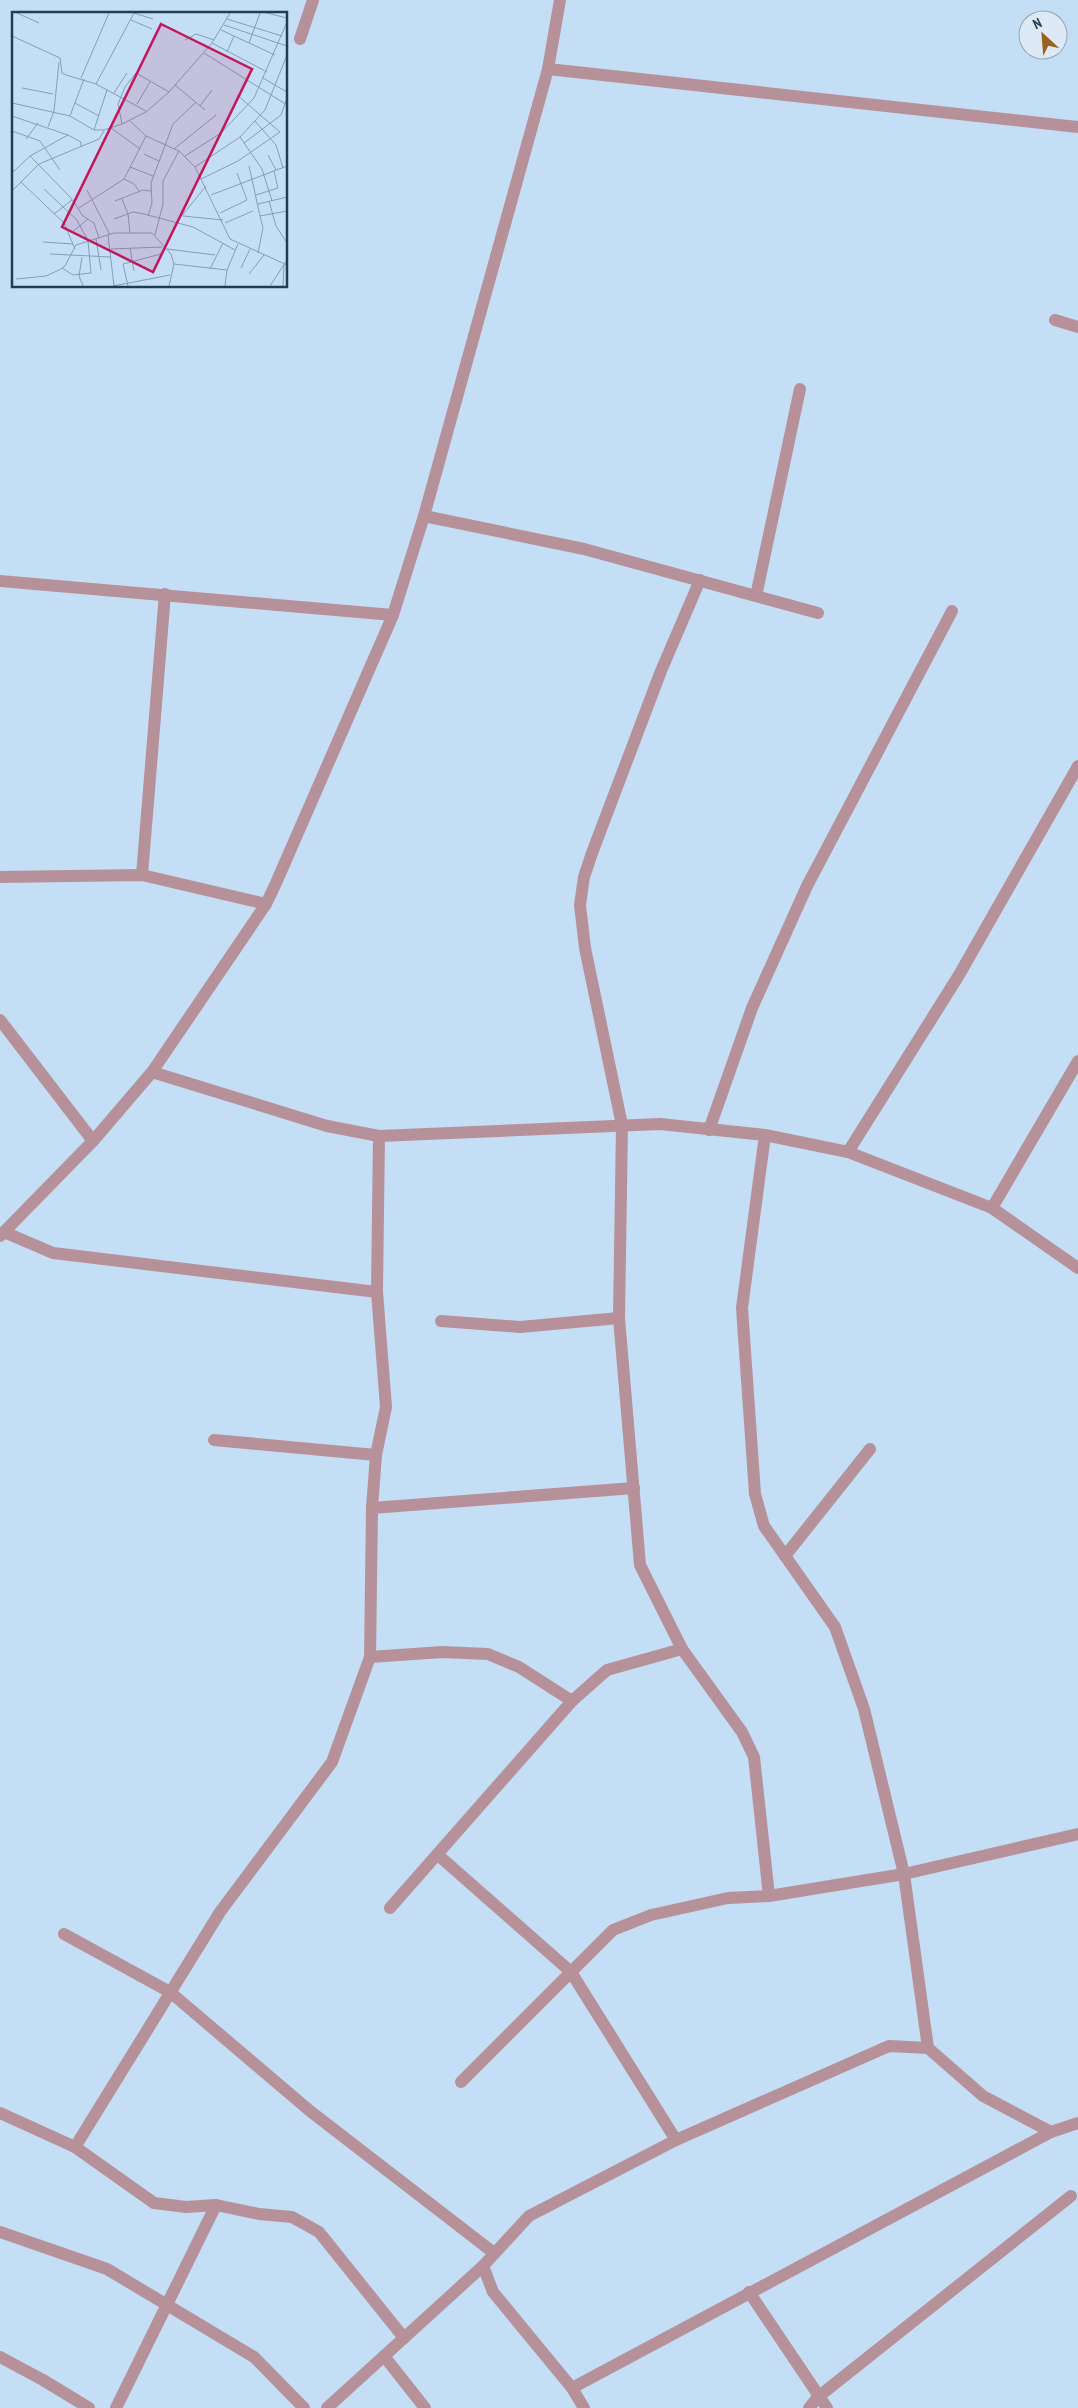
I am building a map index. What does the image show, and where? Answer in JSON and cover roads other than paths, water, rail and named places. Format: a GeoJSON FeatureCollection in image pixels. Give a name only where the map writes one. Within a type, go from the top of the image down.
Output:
{"type":"FeatureCollection","features":[{"type":"Feature","properties":{"kind":"street"},"geometry":{"type":"LineString","coordinates":[[300,39],[313,0]]}},
{"type":"Feature","properties":{"kind":"street"},"geometry":{"type":"LineString","coordinates":[[377,1292],[53,1253],[2,1234],[93,1141],[152,1072],[266,904],[394,615],[424,516],[548,69],[560,0]]}},
{"type":"Feature","properties":{"kind":"street"},"geometry":{"type":"LineString","coordinates":[[548,69],[1078,127]]}},
{"type":"Feature","properties":{"kind":"street"},"geometry":{"type":"LineString","coordinates":[[1055,320],[1078,327]]}},
{"type":"Feature","properties":{"kind":"street"},"geometry":{"type":"LineString","coordinates":[[756,596],[800,389]]}},
{"type":"Feature","properties":{"kind":"street"},"geometry":{"type":"LineString","coordinates":[[424,516],[584,550],[818,613]]}},
{"type":"Feature","properties":{"kind":"street"},"geometry":{"type":"LineString","coordinates":[[700,580],[661,671],[592,853],[584,878],[580,905],[585,948],[622,1125],[619,1318],[640,1565],[682,1649],[742,1732],[754,1757],[769,1896]]}},
{"type":"Feature","properties":{"kind":"street"},"geometry":{"type":"LineString","coordinates":[[0,581],[394,615]]}},
{"type":"Feature","properties":{"kind":"street"},"geometry":{"type":"LineString","coordinates":[[142,875],[165,594]]}},
{"type":"Feature","properties":{"kind":"street"},"geometry":{"type":"LineString","coordinates":[[709,1130],[752,1008],[807,886],[952,611]]}},
{"type":"Feature","properties":{"kind":"street"},"geometry":{"type":"LineString","coordinates":[[848,1152],[960,975],[1078,766]]}},
{"type":"Feature","properties":{"kind":"street"},"geometry":{"type":"LineString","coordinates":[[0,877],[142,875],[266,904]]}},
{"type":"Feature","properties":{"kind":"street"},"geometry":{"type":"LineString","coordinates":[[0,1020],[93,1141]]}},
{"type":"Feature","properties":{"kind":"street"},"geometry":{"type":"LineString","coordinates":[[992,1208],[1078,1061]]}},
{"type":"Feature","properties":{"kind":"street"},"geometry":{"type":"LineString","coordinates":[[152,1072],[327,1126],[379,1136],[660,1124],[764,1135],[848,1152],[992,1208],[1078,1268]]}},
{"type":"Feature","properties":{"kind":"street"},"geometry":{"type":"LineString","coordinates":[[764,1135],[742,1308],[755,1494],[764,1526],[835,1627],[864,1709],[904,1874],[928,2048]]}},
{"type":"Feature","properties":{"kind":"street"},"geometry":{"type":"LineString","coordinates":[[75,2147],[220,1912],[332,1762],[370,1657],[372,1508],[376,1455],[386,1407],[377,1292],[379,1136]]}},
{"type":"Feature","properties":{"kind":"street"},"geometry":{"type":"LineString","coordinates":[[441,1320],[520,1327],[619,1318]]}},
{"type":"Feature","properties":{"kind":"street"},"geometry":{"type":"LineString","coordinates":[[214,1440],[376,1455]]}},
{"type":"Feature","properties":{"kind":"street"},"geometry":{"type":"LineString","coordinates":[[785,1556],[870,1449]]}},
{"type":"Feature","properties":{"kind":"street"},"geometry":{"type":"LineString","coordinates":[[372,1508],[634,1488]]}},
{"type":"Feature","properties":{"kind":"street"},"geometry":{"type":"LineString","coordinates":[[390,1908],[572,1701],[607,1670],[682,1649]]}},
{"type":"Feature","properties":{"kind":"street"},"geometry":{"type":"LineString","coordinates":[[370,1657],[442,1652],[488,1654],[519,1667],[572,1701]]}},
{"type":"Feature","properties":{"kind":"street"},"geometry":{"type":"LineString","coordinates":[[461,2082],[613,1930],[651,1915],[728,1898],[769,1896],[904,1874],[1078,1834]]}},
{"type":"Feature","properties":{"kind":"street"},"geometry":{"type":"LineString","coordinates":[[438,1855],[571,1972],[676,2140]]}},
{"type":"Feature","properties":{"kind":"street"},"geometry":{"type":"LineString","coordinates":[[64,1934],[170,1992],[310,2111],[494,2254]]}},
{"type":"Feature","properties":{"kind":"street"},"geometry":{"type":"LineString","coordinates":[[327,2408],[483,2266],[529,2216],[676,2140],[888,2046],[928,2048],[983,2096],[1052,2132]]}},
{"type":"Feature","properties":{"kind":"street"},"geometry":{"type":"LineString","coordinates":[[0,2113],[75,2147],[154,2203],[186,2207],[216,2205],[259,2214],[292,2218],[319,2232],[404,2338]]}},
{"type":"Feature","properties":{"kind":"street"},"geometry":{"type":"LineString","coordinates":[[572,2388],[1052,2132],[1078,2123]]}},
{"type":"Feature","properties":{"kind":"street"},"geometry":{"type":"LineString","coordinates":[[809,2408],[818,2397],[1071,2196]]}},
{"type":"Feature","properties":{"kind":"street"},"geometry":{"type":"LineString","coordinates":[[116,2408],[216,2205]]}},
{"type":"Feature","properties":{"kind":"street"},"geometry":{"type":"LineString","coordinates":[[0,2232],[107,2269],[254,2357],[304,2408]]}},
{"type":"Feature","properties":{"kind":"street"},"geometry":{"type":"LineString","coordinates":[[483,2266],[493,2292],[572,2388],[584,2408]]}},
{"type":"Feature","properties":{"kind":"street"},"geometry":{"type":"LineString","coordinates":[[749,2292],[818,2397],[828,2408]]}},
{"type":"Feature","properties":{"kind":"street"},"geometry":{"type":"LineString","coordinates":[[384,2356],[426,2408]]}},
{"type":"Feature","properties":{"kind":"street"},"geometry":{"type":"LineString","coordinates":[[0,2358],[43,2380],[89,2408]]}}]}
